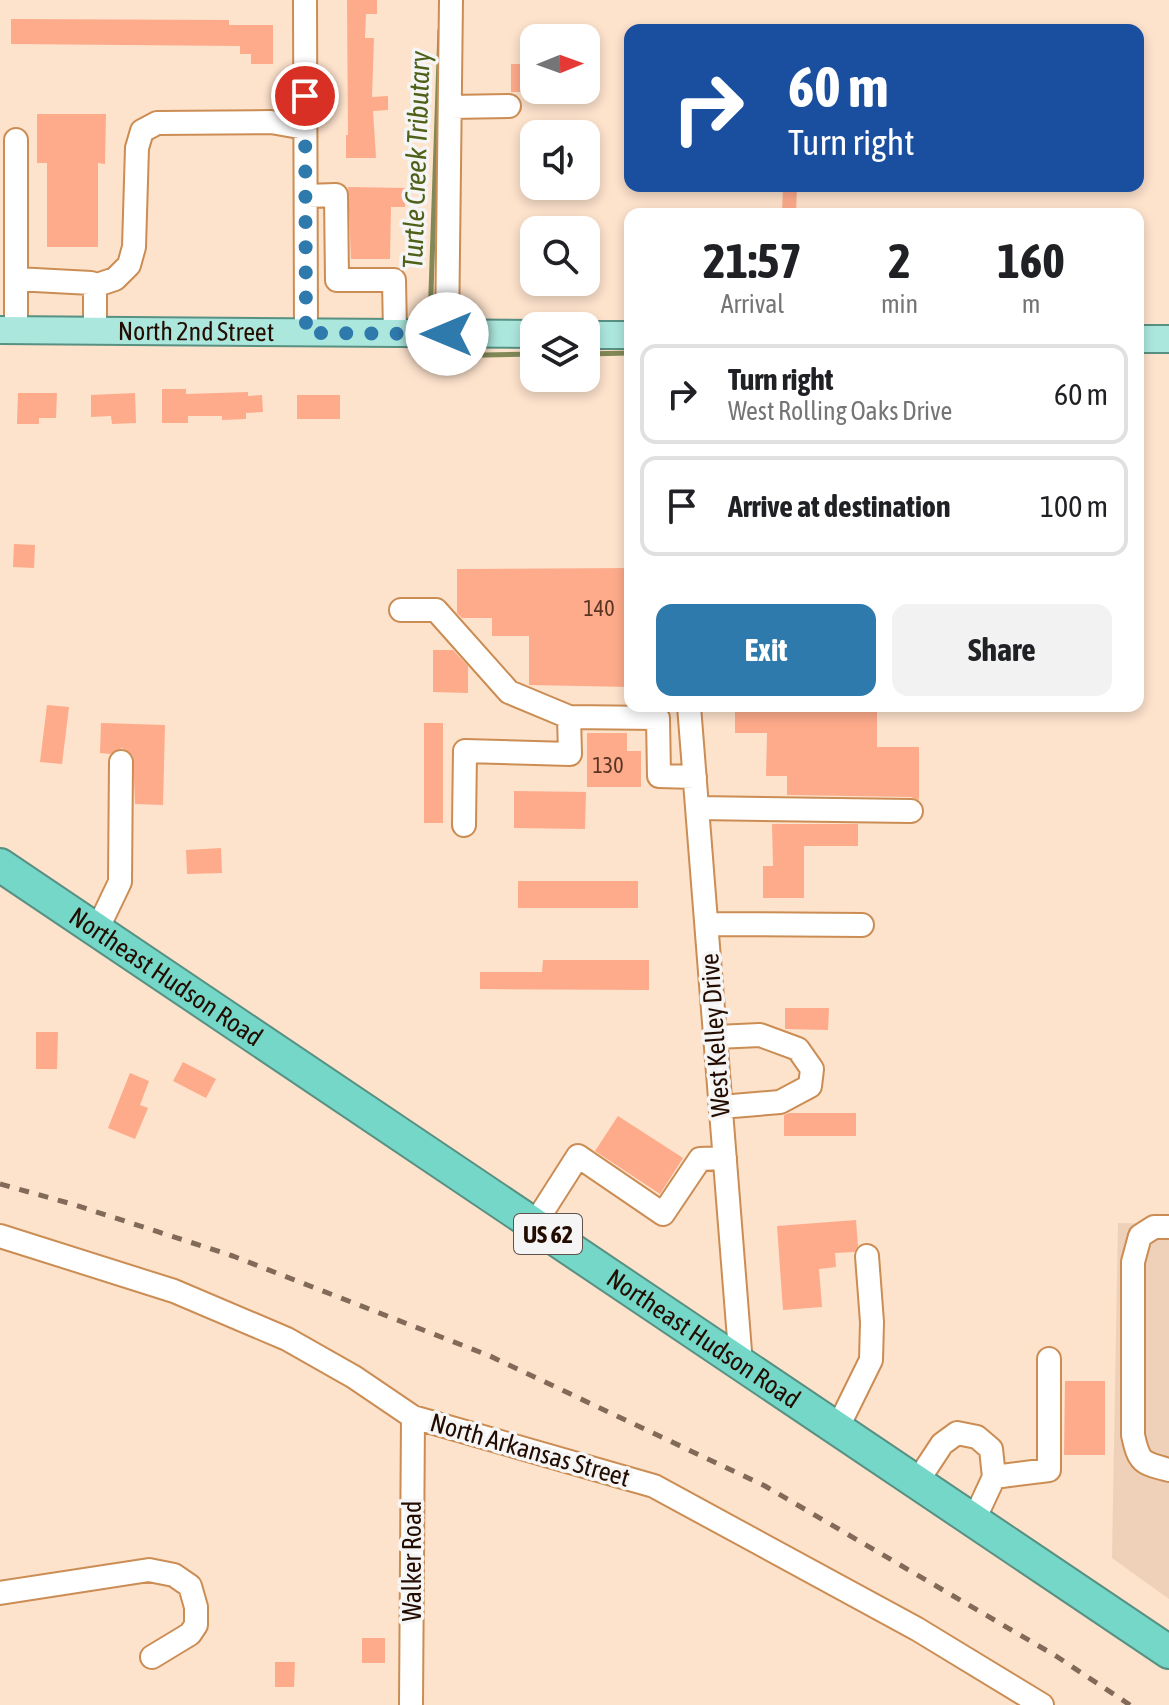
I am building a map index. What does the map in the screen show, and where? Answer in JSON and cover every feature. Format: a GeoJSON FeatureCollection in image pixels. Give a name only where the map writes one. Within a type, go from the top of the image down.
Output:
{"type":"FeatureCollection","features":[{"type":"Feature","properties":{"kind":"highway","name":"Northeast Hudson Road"},"geometry":{"type":"LineString","coordinates":[[0,865],[1169,1652]]}},
{"type":"Feature","properties":{"kind":"main road","name":"North 2nd Street"},"geometry":{"type":"LineString","coordinates":[[8,330],[520,334]]}},
{"type":"Feature","properties":{"kind":"main road"},"geometry":{"type":"LineString","coordinates":[[600,335],[624,335]]}},
{"type":"Feature","properties":{"kind":"main road"},"geometry":{"type":"LineString","coordinates":[[1144,339],[1169,339]]}},
{"type":"Feature","properties":{"kind":"street"},"geometry":{"type":"LineString","coordinates":[[305,0],[306,333]]}},
{"type":"Feature","properties":{"kind":"street"},"geometry":{"type":"LineString","coordinates":[[447,334],[451,0]]}},
{"type":"Feature","properties":{"kind":"street"},"geometry":{"type":"LineString","coordinates":[[450,107],[509,106]]}},
{"type":"Feature","properties":{"kind":"street"},"geometry":{"type":"LineString","coordinates":[[94,286],[115,279],[129,265],[134,247],[137,148],[142,131],[157,123],[271,122],[305,128]]}},
{"type":"Feature","properties":{"kind":"street"},"geometry":{"type":"LineString","coordinates":[[8,330],[16,279],[16,140]]}},
{"type":"Feature","properties":{"kind":"street"},"geometry":{"type":"LineString","coordinates":[[306,196],[336,195],[337,280],[394,280],[395,333]]}},
{"type":"Feature","properties":{"kind":"street"},"geometry":{"type":"LineString","coordinates":[[16,279],[87,281],[94,286]]}},
{"type":"Feature","properties":{"kind":"street"},"geometry":{"type":"LineString","coordinates":[[94,286],[95,331]]}},
{"type":"Feature","properties":{"kind":"street"},"geometry":{"type":"LineString","coordinates":[[401,610],[436,610],[509,692],[569,717],[690,712]]}},
{"type":"Feature","properties":{"kind":"street"},"geometry":{"type":"LineString","coordinates":[[658,712],[659,776],[695,777]]}},
{"type":"Feature","properties":{"kind":"street","name":"West Kelley Drive"},"geometry":{"type":"LineString","coordinates":[[690,712],[741,1364]]}},
{"type":"Feature","properties":{"kind":"street"},"geometry":{"type":"LineString","coordinates":[[464,825],[465,751],[570,754],[569,717]]}},
{"type":"Feature","properties":{"kind":"street"},"geometry":{"type":"LineString","coordinates":[[97,930],[120,882],[121,762]]}},
{"type":"Feature","properties":{"kind":"street"},"geometry":{"type":"LineString","coordinates":[[698,808],[911,811]]}},
{"type":"Feature","properties":{"kind":"street"},"geometry":{"type":"LineString","coordinates":[[707,924],[862,925]]}},
{"type":"Feature","properties":{"kind":"street"},"geometry":{"type":"LineString","coordinates":[[716,1037],[760,1035],[798,1049],[812,1069],[810,1086],[780,1102],[721,1107]]}},
{"type":"Feature","properties":{"kind":"street"},"geometry":{"type":"LineString","coordinates":[[534,1225],[578,1156],[663,1214],[700,1159],[725,1158]]}},
{"type":"Feature","properties":{"kind":"street"},"geometry":{"type":"LineString","coordinates":[[1169,1227],[1154,1227],[1140,1236],[1133,1262],[1133,1435],[1137,1456],[1145,1464],[1169,1470]]}},
{"type":"Feature","properties":{"kind":"street","name":"North Arkansas Street"},"geometry":{"type":"LineString","coordinates":[[0,1236],[174,1291],[287,1339],[354,1377],[413,1417],[654,1486],[917,1629],[1042,1705]]}},
{"type":"Feature","properties":{"kind":"street"},"geometry":{"type":"LineString","coordinates":[[837,1429],[871,1360],[872,1322],[867,1256]]}},
{"type":"Feature","properties":{"kind":"street"},"geometry":{"type":"LineString","coordinates":[[994,1477],[1049,1470],[1049,1359]]}},
{"type":"Feature","properties":{"kind":"street","name":"Walker Road"},"geometry":{"type":"LineString","coordinates":[[411,1705],[413,1417]]}},
{"type":"Feature","properties":{"kind":"street"},"geometry":{"type":"LineString","coordinates":[[917,1482],[942,1444],[957,1433],[977,1437],[991,1449],[994,1477],[974,1520]]}},
{"type":"Feature","properties":{"kind":"street"},"geometry":{"type":"LineString","coordinates":[[0,1593],[149,1570],[174,1575],[190,1586],[196,1607],[196,1625],[190,1634],[152,1657]]}},
{"type":"Feature","properties":{"kind":"shaded area"},"geometry":{"type":"Polygon","coordinates":[[[1118,1223],[1169,1224],[1169,1599],[1112,1558],[1118,1223]]]}},
{"type":"Feature","properties":{"kind":"building"},"geometry":{"type":"Polygon","coordinates":[[[347,0],[377,0],[377,14],[366,14],[365,38],[374,38],[372,97],[388,96],[388,110],[373,111],[376,158],[346,158],[347,0]]]}},
{"type":"Feature","properties":{"kind":"building"},"geometry":{"type":"Polygon","coordinates":[[[11,19],[229,20],[229,25],[273,25],[273,64],[251,64],[251,54],[240,54],[240,46],[11,44],[11,19]]]}},
{"type":"Feature","properties":{"kind":"building"},"geometry":{"type":"Polygon","coordinates":[[[511,64],[520,64],[520,92],[511,92],[511,64]]]}},
{"type":"Feature","properties":{"kind":"building"},"geometry":{"type":"Polygon","coordinates":[[[37,114],[106,114],[105,164],[98,163],[98,247],[47,247],[47,163],[37,163],[37,114]]]}},
{"type":"Feature","properties":{"kind":"building"},"geometry":{"type":"Polygon","coordinates":[[[348,187],[406,188],[405,207],[391,207],[390,259],[351,259],[348,187]]]}},
{"type":"Feature","properties":{"kind":"building"},"geometry":{"type":"Polygon","coordinates":[[[783,192],[797,192],[796,208],[782,208],[783,192]]]}},
{"type":"Feature","properties":{"kind":"building"},"geometry":{"type":"Polygon","coordinates":[[[162,389],[186,389],[186,394],[248,392],[248,396],[262,395],[263,412],[246,413],[246,419],[188,416],[188,423],[162,423],[162,389]]]}},
{"type":"Feature","properties":{"kind":"building"},"geometry":{"type":"Polygon","coordinates":[[[18,393],[57,393],[56,418],[39,418],[39,424],[17,424],[18,393]]]}},
{"type":"Feature","properties":{"kind":"building"},"geometry":{"type":"Polygon","coordinates":[[[135,393],[136,423],[112,424],[111,416],[91,417],[91,395],[135,393]]]}},
{"type":"Feature","properties":{"kind":"building"},"geometry":{"type":"Polygon","coordinates":[[[297,395],[340,395],[340,419],[297,419],[297,395]]]}},
{"type":"Feature","properties":{"kind":"building"},"geometry":{"type":"Polygon","coordinates":[[[14,544],[35,545],[34,568],[13,567],[14,544]]]}},
{"type":"Feature","properties":{"kind":"building"},"geometry":{"type":"Polygon","coordinates":[[[624,568],[624,687],[529,685],[529,636],[492,636],[492,618],[462,618],[457,613],[457,569],[624,568]]]}},
{"type":"Feature","properties":{"kind":"building"},"geometry":{"type":"Polygon","coordinates":[[[433,650],[453,650],[468,666],[468,693],[433,692],[433,650]]]}},
{"type":"Feature","properties":{"kind":"building"},"geometry":{"type":"Polygon","coordinates":[[[47,705],[69,707],[62,764],[40,762],[47,705]]]}},
{"type":"Feature","properties":{"kind":"building"},"geometry":{"type":"Polygon","coordinates":[[[735,712],[877,712],[877,747],[919,747],[919,800],[911,797],[787,795],[787,776],[766,776],[767,733],[735,733],[735,712]]]}},
{"type":"Feature","properties":{"kind":"building"},"geometry":{"type":"Polygon","coordinates":[[[101,723],[165,725],[163,805],[135,804],[133,756],[122,748],[110,754],[100,753],[101,723]]]}},
{"type":"Feature","properties":{"kind":"building"},"geometry":{"type":"Polygon","coordinates":[[[424,723],[443,723],[443,823],[424,823],[424,723]]]}},
{"type":"Feature","properties":{"kind":"building"},"geometry":{"type":"Polygon","coordinates":[[[587,733],[627,733],[627,751],[641,751],[641,787],[587,787],[587,733]]]}},
{"type":"Feature","properties":{"kind":"building"},"geometry":{"type":"Polygon","coordinates":[[[514,791],[586,792],[585,829],[514,828],[514,791]]]}},
{"type":"Feature","properties":{"kind":"building"},"geometry":{"type":"Polygon","coordinates":[[[772,824],[858,824],[858,846],[804,846],[804,898],[763,898],[763,866],[773,866],[772,824]]]}},
{"type":"Feature","properties":{"kind":"building"},"geometry":{"type":"Polygon","coordinates":[[[221,848],[222,873],[187,874],[186,850],[221,848]]]}},
{"type":"Feature","properties":{"kind":"building"},"geometry":{"type":"Polygon","coordinates":[[[518,881],[638,881],[638,908],[518,908],[518,881]]]}},
{"type":"Feature","properties":{"kind":"building"},"geometry":{"type":"Polygon","coordinates":[[[543,960],[649,960],[649,990],[480,989],[480,972],[542,972],[543,960]]]}},
{"type":"Feature","properties":{"kind":"building"},"geometry":{"type":"Polygon","coordinates":[[[785,1008],[829,1008],[828,1030],[785,1029],[785,1008]]]}},
{"type":"Feature","properties":{"kind":"building"},"geometry":{"type":"Polygon","coordinates":[[[36,1032],[58,1032],[57,1069],[36,1069],[36,1032]]]}},
{"type":"Feature","properties":{"kind":"building"},"geometry":{"type":"Polygon","coordinates":[[[183,1062],[216,1079],[206,1098],[173,1081],[183,1062]]]}},
{"type":"Feature","properties":{"kind":"building"},"geometry":{"type":"Polygon","coordinates":[[[130,1073],[149,1081],[140,1105],[148,1108],[135,1139],[108,1128],[130,1073]]]}},
{"type":"Feature","properties":{"kind":"building"},"geometry":{"type":"Polygon","coordinates":[[[856,1113],[856,1136],[784,1136],[784,1115],[856,1113]]]}},
{"type":"Feature","properties":{"kind":"building"},"geometry":{"type":"Polygon","coordinates":[[[618,1116],[683,1158],[660,1194],[595,1151],[618,1116]]]}},
{"type":"Feature","properties":{"kind":"building"},"geometry":{"type":"Polygon","coordinates":[[[856,1220],[858,1246],[854,1252],[835,1253],[836,1267],[819,1269],[822,1307],[783,1310],[777,1226],[856,1220]]]}},
{"type":"Feature","properties":{"kind":"building"},"geometry":{"type":"Polygon","coordinates":[[[1065,1381],[1105,1381],[1105,1455],[1064,1455],[1065,1381]]]}},
{"type":"Feature","properties":{"kind":"building"},"geometry":{"type":"Polygon","coordinates":[[[362,1638],[385,1638],[385,1663],[362,1663],[362,1638]]]}},
{"type":"Feature","properties":{"kind":"building"},"geometry":{"type":"Polygon","coordinates":[[[275,1662],[295,1662],[294,1687],[275,1687],[275,1662]]]}},
{"type":"Feature","properties":{"kind":"waterway","name":"Turtle Creek Tributary"},"geometry":{"type":"LineString","coordinates":[[430,321],[440,30]]}},
{"type":"Feature","properties":{"kind":"waterway","name":"Turtle Creek Tributary"},"geometry":{"type":"LineString","coordinates":[[429,352],[433,356],[520,354]]}},
{"type":"Feature","properties":{"kind":"waterway","name":"Turtle Creek Tributary"},"geometry":{"type":"LineString","coordinates":[[600,354],[624,353]]}},
{"type":"Feature","properties":{"kind":"railway"},"geometry":{"type":"LineString","coordinates":[[0,1184],[233,1256],[490,1356],[765,1486],[1056,1656],[1130,1705]]}},
{"type":"Feature","properties":{"kind":"route"},"geometry":{"type":"LineString","coordinates":[[305,96],[306,333],[447,334]]}}]}
